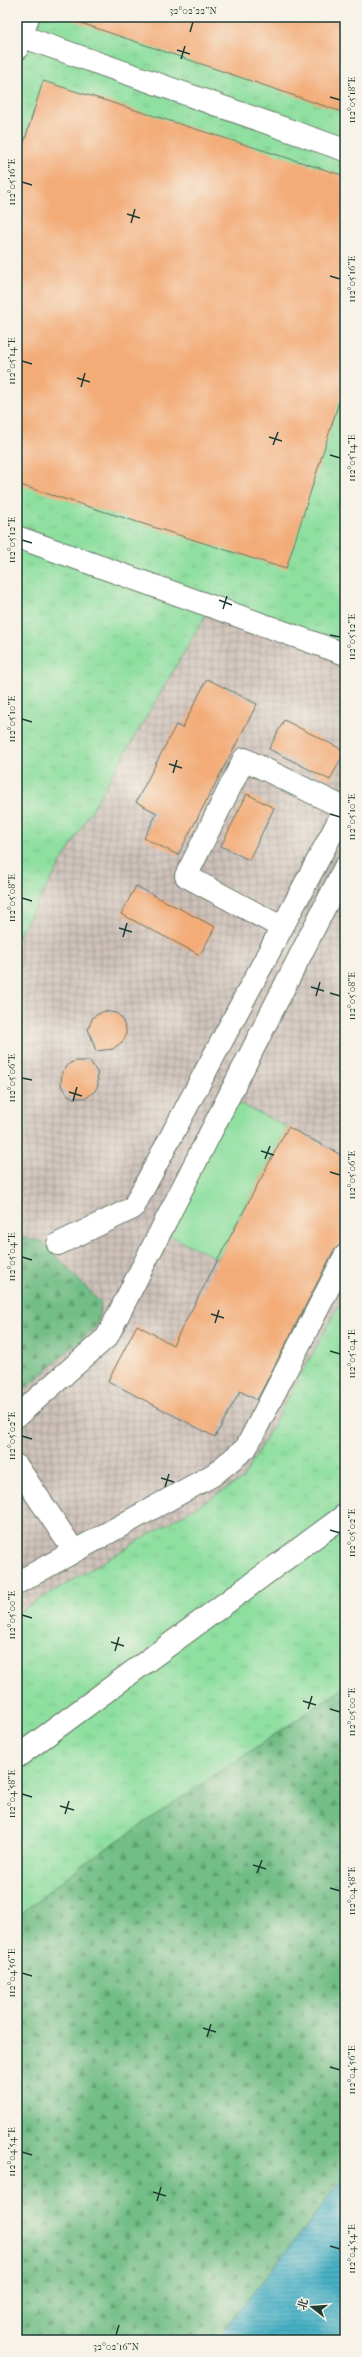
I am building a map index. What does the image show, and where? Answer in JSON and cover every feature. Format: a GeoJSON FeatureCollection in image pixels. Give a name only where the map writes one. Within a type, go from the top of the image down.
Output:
{"type":"FeatureCollection","features":[{"type":"Feature","properties":{"kind":"street"},"geometry":{"type":"LineString","coordinates":[[22,34],[345,150]]}},
{"type":"Feature","properties":{"kind":"street"},"geometry":{"type":"LineString","coordinates":[[17,537],[345,654]]}},
{"type":"Feature","properties":{"kind":"street"},"geometry":{"type":"LineString","coordinates":[[58,1244],[134,1208],[344,809],[244,759],[186,876],[281,927]]}},
{"type":"Feature","properties":{"kind":"street"},"geometry":{"type":"LineString","coordinates":[[17,1416],[107,1337],[345,867]]}},
{"type":"Feature","properties":{"kind":"street"},"geometry":{"type":"LineString","coordinates":[[17,1582],[213,1475],[246,1448],[345,1256]]}},
{"type":"Feature","properties":{"kind":"street"},"geometry":{"type":"LineString","coordinates":[[17,1466],[74,1552]]}},
{"type":"Feature","properties":{"kind":"street"},"geometry":{"type":"LineString","coordinates":[[17,1757],[345,1515]]}},
{"type":"Feature","properties":{"kind":"shaded area"},"geometry":{"type":"Polygon","coordinates":[[[17,17],[345,17],[345,1295],[243,1479],[17,1613],[17,17]]]}},
{"type":"Feature","properties":{"kind":"green space"},"geometry":{"type":"Polygon","coordinates":[[[17,17],[345,17],[345,654],[211,606],[17,938],[17,17]]]}},
{"type":"Feature","properties":{"kind":"green space"},"geometry":{"type":"Polygon","coordinates":[[[228,1098],[288,1127],[218,1259],[160,1231],[228,1098]]]}},
{"type":"Feature","properties":{"kind":"green space"},"geometry":{"type":"Polygon","coordinates":[[[18,1237],[42,1241],[101,1303],[97,1326],[17,1396],[18,1237]]]}},
{"type":"Feature","properties":{"kind":"green space"},"geometry":{"type":"Polygon","coordinates":[[[345,1295],[345,1687],[82,1865],[17,1917],[17,1613],[243,1479],[345,1295]]]}},
{"type":"Feature","properties":{"kind":"green space"},"geometry":{"type":"Polygon","coordinates":[[[345,1687],[345,2176],[216,2340],[17,2340],[17,1917],[82,1865],[345,1687]]]}},
{"type":"Feature","properties":{"kind":"water"},"geometry":{"type":"Polygon","coordinates":[[[345,2176],[345,2340],[216,2340],[345,2176]]]}},
{"type":"Feature","properties":{"kind":"building"},"geometry":{"type":"Polygon","coordinates":[[[73,17],[345,17],[345,113],[72,20],[73,17]]]}},
{"type":"Feature","properties":{"kind":"building"},"geometry":{"type":"Polygon","coordinates":[[[43,81],[345,176],[345,383],[286,569],[17,484],[17,165],[43,81]]]}},
{"type":"Feature","properties":{"kind":"building"},"geometry":{"type":"Polygon","coordinates":[[[207,679],[257,704],[178,855],[144,838],[157,813],[136,802],[176,725],[182,728],[207,679]]]}},
{"type":"Feature","properties":{"kind":"building"},"geometry":{"type":"Polygon","coordinates":[[[284,720],[345,751],[330,780],[269,749],[284,720]]]}},
{"type":"Feature","properties":{"kind":"building"},"geometry":{"type":"Polygon","coordinates":[[[247,794],[274,808],[249,860],[221,846],[247,794]]]}},
{"type":"Feature","properties":{"kind":"building"},"geometry":{"type":"Polygon","coordinates":[[[136,886],[215,927],[200,955],[121,914],[136,886]]]}},
{"type":"Feature","properties":{"kind":"building"},"geometry":{"type":"Polygon","coordinates":[[[104,1011],[116,1013],[121,1017],[126,1029],[126,1035],[123,1041],[113,1049],[96,1051],[88,1029],[93,1017],[104,1011]]]}},
{"type":"Feature","properties":{"kind":"building"},"geometry":{"type":"Polygon","coordinates":[[[76,1061],[90,1061],[97,1072],[98,1085],[95,1091],[86,1098],[73,1098],[68,1095],[61,1085],[62,1072],[70,1063],[76,1061]]]}},
{"type":"Feature","properties":{"kind":"building"},"geometry":{"type":"Polygon","coordinates":[[[288,1127],[345,1157],[345,1242],[334,1250],[257,1400],[240,1391],[215,1437],[108,1381],[137,1325],[173,1345],[288,1127]]]}}]}
